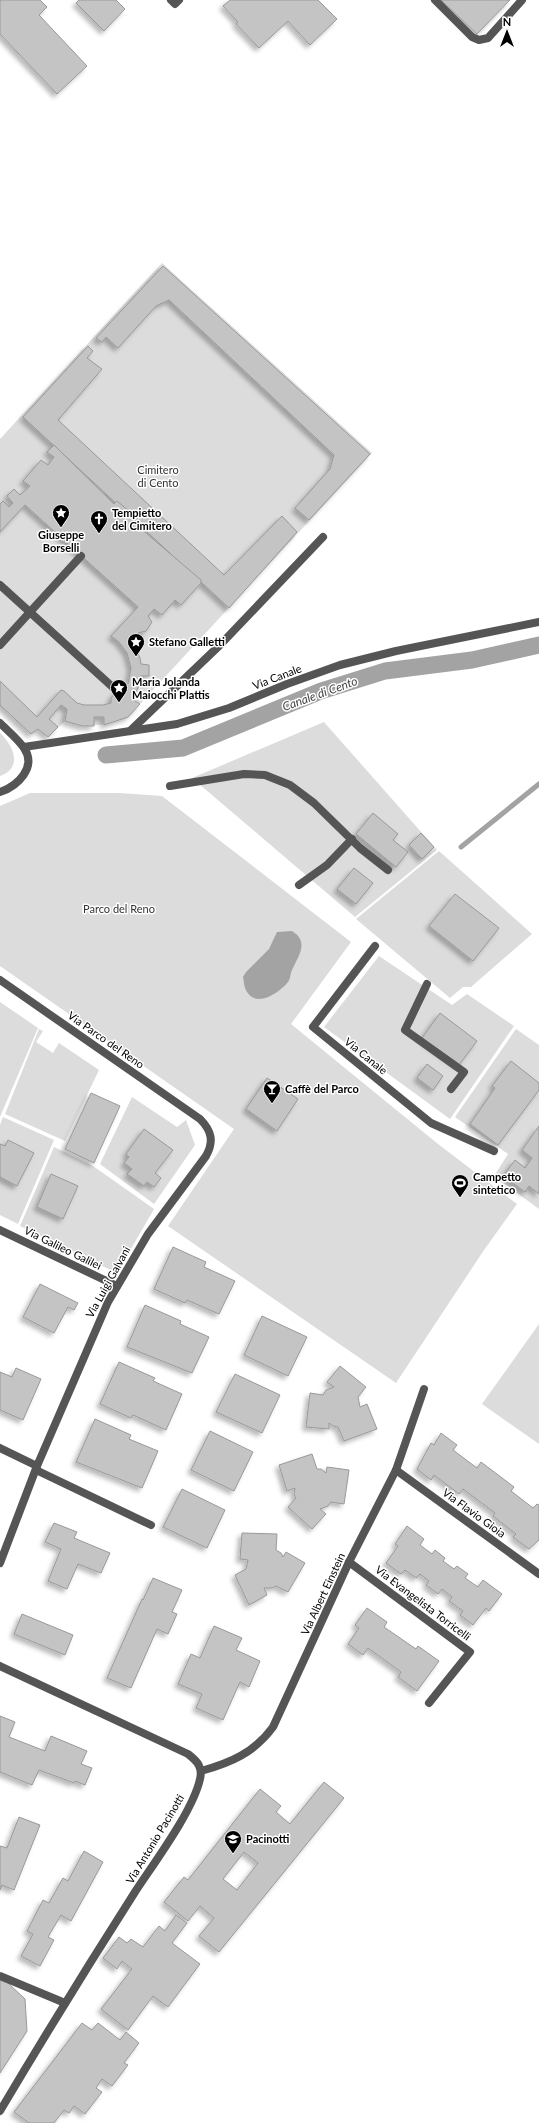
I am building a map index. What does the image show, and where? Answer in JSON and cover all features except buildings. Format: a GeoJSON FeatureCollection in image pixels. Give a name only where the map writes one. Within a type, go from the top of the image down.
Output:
{"type":"FeatureCollection","features":[{"type":"Feature","properties":{"kind":"street"},"geometry":{"type":"LineString","coordinates":[[435,0],[472,37],[479,40],[488,38],[522,0]]}},
{"type":"Feature","properties":{"kind":"street"},"geometry":{"type":"LineString","coordinates":[[130,731],[221,644],[323,537]]}},
{"type":"Feature","properties":{"kind":"street"},"geometry":{"type":"LineString","coordinates":[[0,645],[81,556]]}},
{"type":"Feature","properties":{"kind":"street"},"geometry":{"type":"LineString","coordinates":[[0,585],[117,691]]}},
{"type":"Feature","properties":{"kind":"street","name":"Via Canale"},"geometry":{"type":"LineString","coordinates":[[24,747],[177,724],[229,708],[287,684],[340,665],[396,651],[539,622]]}},
{"type":"Feature","properties":{"kind":"street"},"geometry":{"type":"LineString","coordinates":[[0,723],[24,747],[27,754],[26,772],[17,783],[0,792]]}},
{"type":"Feature","properties":{"kind":"street"},"geometry":{"type":"LineString","coordinates":[[170,786],[244,774],[265,775],[290,784],[314,803],[352,840],[388,870]]}},
{"type":"Feature","properties":{"kind":"street"},"geometry":{"type":"LineString","coordinates":[[299,885],[327,865],[352,840]]}},
{"type":"Feature","properties":{"kind":"street","name":"Via Canale"},"geometry":{"type":"LineString","coordinates":[[375,946],[313,1027],[432,1123],[494,1151]]}},
{"type":"Feature","properties":{"kind":"street","name":"Via Parco del Reno"},"geometry":{"type":"LineString","coordinates":[[0,980],[200,1119]]}},
{"type":"Feature","properties":{"kind":"street"},"geometry":{"type":"LineString","coordinates":[[427,984],[404,1030],[464,1072],[451,1089]]}},
{"type":"Feature","properties":{"kind":"street","name":"Via Luigi Galvani"},"geometry":{"type":"LineString","coordinates":[[0,1563],[36,1468],[100,1319],[117,1286],[160,1216],[209,1150],[211,1136],[209,1129],[200,1119]]}},
{"type":"Feature","properties":{"kind":"street","name":"Via Galileo Galilei"},"geometry":{"type":"LineString","coordinates":[[0,1230],[117,1286]]}},
{"type":"Feature","properties":{"kind":"street","name":"Via Albert Einstein"},"geometry":{"type":"LineString","coordinates":[[201,1771],[239,1758],[259,1744],[273,1727],[349,1562],[396,1470],[424,1389]]}},
{"type":"Feature","properties":{"kind":"street"},"geometry":{"type":"LineString","coordinates":[[0,1448],[36,1468],[151,1525]]}},
{"type":"Feature","properties":{"kind":"street","name":"Via Flavio Gioia"},"geometry":{"type":"LineString","coordinates":[[396,1470],[539,1574]]}},
{"type":"Feature","properties":{"kind":"street","name":"Via Evangelista Torricelli"},"geometry":{"type":"LineString","coordinates":[[349,1562],[470,1652],[429,1703]]}},
{"type":"Feature","properties":{"kind":"street"},"geometry":{"type":"LineString","coordinates":[[0,1666],[188,1754],[195,1759],[201,1771]]}},
{"type":"Feature","properties":{"kind":"street","name":"Via Antonio Pacinotti"},"geometry":{"type":"LineString","coordinates":[[0,2111],[65,2003],[180,1822],[198,1786],[201,1771]]}},
{"type":"Feature","properties":{"kind":"street"},"geometry":{"type":"LineString","coordinates":[[0,1976],[65,2003]]}},
{"type":"Feature","properties":{"kind":"green space","name":"Cimitero di Cento"},"geometry":{"type":"Polygon","coordinates":[[[162,263],[372,453],[128,717],[97,725],[82,725],[65,721],[48,737],[38,729],[31,734],[0,705],[0,439],[162,263]]]}},
{"type":"Feature","properties":{"kind":"green space"},"geometry":{"type":"Polygon","coordinates":[[[324,722],[437,850],[355,917],[192,778],[324,722]]]}},
{"type":"Feature","properties":{"kind":"green space"},"geometry":{"type":"Polygon","coordinates":[[[0,733],[5,738],[12,750],[14,762],[12,768],[0,776],[0,733]]]}},
{"type":"Feature","properties":{"kind":"green space","name":"Parco del Reno"},"geometry":{"type":"Polygon","coordinates":[[[30,793],[120,793],[162,796],[351,942],[291,1024],[438,1144],[517,1204],[484,1250],[396,1383],[168,1226],[234,1129],[0,966],[0,806],[30,793]]]}},
{"type":"Feature","properties":{"kind":"green space"},"geometry":{"type":"Polygon","coordinates":[[[439,851],[532,934],[471,987],[463,987],[450,998],[356,919],[439,851]]]}},
{"type":"Feature","properties":{"kind":"green space"},"geometry":{"type":"Polygon","coordinates":[[[379,956],[452,1005],[467,994],[514,1026],[450,1119],[324,1027],[379,956]]]}},
{"type":"Feature","properties":{"kind":"green space"},"geometry":{"type":"Polygon","coordinates":[[[0,1002],[38,1028],[0,1117],[0,1002]]]}},
{"type":"Feature","properties":{"kind":"green space"},"geometry":{"type":"Polygon","coordinates":[[[39,1029],[43,1031],[36,1042],[53,1053],[59,1043],[99,1070],[65,1141],[5,1114],[39,1029]]]}},
{"type":"Feature","properties":{"kind":"green space"},"geometry":{"type":"Polygon","coordinates":[[[516,1029],[539,1045],[539,1209],[494,1176],[508,1154],[455,1117],[516,1029]]]}},
{"type":"Feature","properties":{"kind":"green space"},"geometry":{"type":"Polygon","coordinates":[[[132,1097],[177,1127],[186,1120],[195,1145],[154,1204],[100,1164],[132,1097]]]}},
{"type":"Feature","properties":{"kind":"green space"},"geometry":{"type":"Polygon","coordinates":[[[3,1117],[54,1140],[18,1224],[0,1215],[0,1125],[3,1117]]]}},
{"type":"Feature","properties":{"kind":"green space"},"geometry":{"type":"Polygon","coordinates":[[[54,1147],[93,1166],[154,1209],[117,1273],[20,1226],[54,1147]]]}},
{"type":"Feature","properties":{"kind":"green space"},"geometry":{"type":"Polygon","coordinates":[[[539,1324],[539,1444],[482,1404],[539,1324]]]}},
{"type":"Feature","properties":{"kind":"shaded area"},"geometry":{"type":"Polygon","coordinates":[[[292,931],[300,940],[301,949],[289,980],[284,986],[268,997],[256,999],[251,997],[245,987],[243,977],[246,972],[269,949],[277,932],[292,931]]]}},
{"type":"Feature","properties":{"kind":"waterway","name":"Canale di Cento"},"geometry":{"type":"LineString","coordinates":[[106,755],[183,748],[321,691],[385,671],[472,660],[539,645]]}},
{"type":"Feature","properties":{"kind":"waterway"},"geometry":{"type":"LineString","coordinates":[[461,847],[539,784]]}},
{"type":"Feature","properties":{"kind":"place","name":"Giuseppe Borselli"},"geometry":{"type":"Point","coordinates":[61,528]}},
{"type":"Feature","properties":{"kind":"place","name":"Tempietto del Cimitero"},"geometry":{"type":"Point","coordinates":[99,534]}},
{"type":"Feature","properties":{"kind":"place","name":"Stefano Galletti"},"geometry":{"type":"Point","coordinates":[136,657]}},
{"type":"Feature","properties":{"kind":"place","name":"Maria Jolanda Maiocchi Plattis"},"geometry":{"type":"Point","coordinates":[119,703]}},
{"type":"Feature","properties":{"kind":"place","name":"Caffè del Parco"},"geometry":{"type":"Point","coordinates":[272,1104]}},
{"type":"Feature","properties":{"kind":"place","name":"Campetto sintetico"},"geometry":{"type":"Point","coordinates":[460,1198]}},
{"type":"Feature","properties":{"kind":"place","name":"Pacinotti"},"geometry":{"type":"Point","coordinates":[233,1854]}}]}
